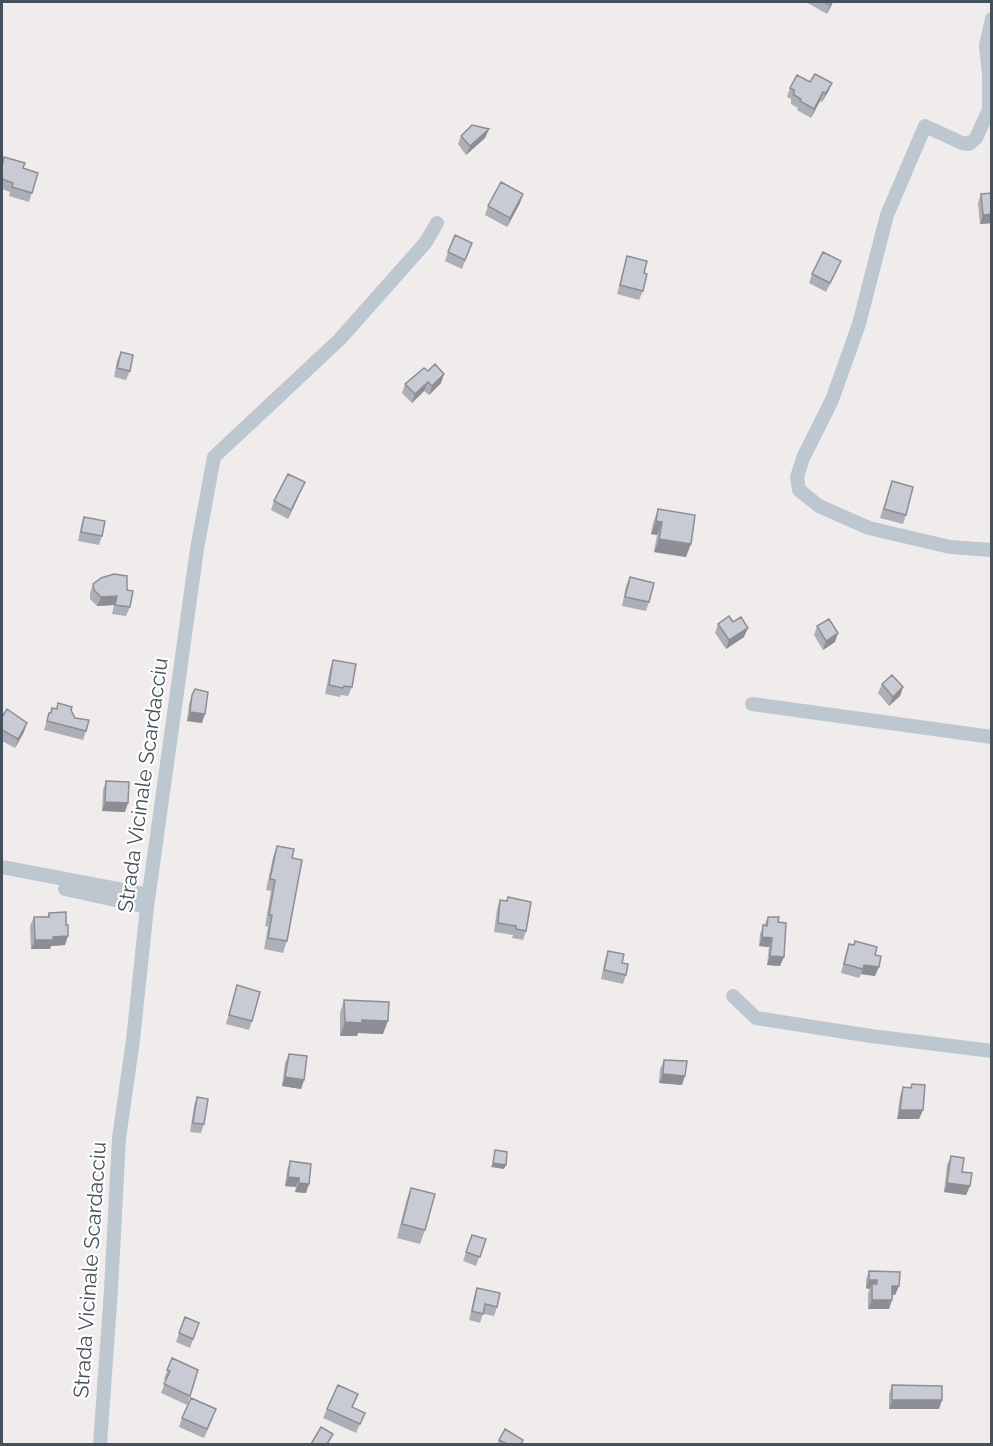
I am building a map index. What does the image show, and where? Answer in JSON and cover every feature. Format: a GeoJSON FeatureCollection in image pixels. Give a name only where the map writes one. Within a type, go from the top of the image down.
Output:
{"type":"FeatureCollection","features":[{"type":"Feature","properties":{"kind":"street"},"geometry":{"type":"LineString","coordinates":[[992,19],[986,45],[989,110],[976,138],[969,144],[925,126],[887,215],[859,324],[832,400],[803,458],[797,477],[800,490],[819,506],[869,528],[950,547],[992,550]]}},
{"type":"Feature","properties":{"kind":"street","name":"Strada Vicinale Scardacciu"},"geometry":{"type":"LineString","coordinates":[[100,1444],[112,1284],[119,1138],[133,1040],[148,901],[197,549],[214,457],[340,339],[426,242],[437,223]]}},
{"type":"Feature","properties":{"kind":"street"},"geometry":{"type":"LineString","coordinates":[[752,704],[992,737]]}},
{"type":"Feature","properties":{"kind":"street"},"geometry":{"type":"LineString","coordinates":[[2,867],[148,901]]}},
{"type":"Feature","properties":{"kind":"street"},"geometry":{"type":"LineString","coordinates":[[2,876],[148,901]]}},
{"type":"Feature","properties":{"kind":"street"},"geometry":{"type":"LineString","coordinates":[[733,996],[756,1018],[871,1036],[992,1051]]}},
{"type":"Feature","properties":{"kind":"building"},"geometry":{"type":"Polygon","coordinates":[[[815,74],[832,83],[826,93],[823,92],[814,109],[800,101],[801,99],[794,95],[794,90],[790,88],[797,75],[810,82],[815,74]]]}},
{"type":"Feature","properties":{"kind":"building"},"geometry":{"type":"Polygon","coordinates":[[[472,125],[489,129],[470,146],[461,136],[472,125]]]}},
{"type":"Feature","properties":{"kind":"building"},"geometry":{"type":"Polygon","coordinates":[[[4,157],[25,163],[23,168],[38,173],[32,193],[12,187],[13,183],[2,179],[4,157]]]}},
{"type":"Feature","properties":{"kind":"building"},"geometry":{"type":"Polygon","coordinates":[[[501,182],[523,194],[510,218],[488,206],[501,182]]]}},
{"type":"Feature","properties":{"kind":"building"},"geometry":{"type":"Polygon","coordinates":[[[992,193],[992,214],[983,215],[981,194],[992,193]]]}},
{"type":"Feature","properties":{"kind":"building"},"geometry":{"type":"Polygon","coordinates":[[[455,235],[472,243],[465,260],[448,252],[455,235]]]}},
{"type":"Feature","properties":{"kind":"building"},"geometry":{"type":"Polygon","coordinates":[[[823,252],[841,261],[830,283],[812,274],[823,252]]]}},
{"type":"Feature","properties":{"kind":"building"},"geometry":{"type":"Polygon","coordinates":[[[627,256],[647,261],[643,291],[620,285],[627,256]]]}},
{"type":"Feature","properties":{"kind":"building"},"geometry":{"type":"Polygon","coordinates":[[[121,352],[133,355],[130,371],[117,368],[121,352]]]}},
{"type":"Feature","properties":{"kind":"building"},"geometry":{"type":"Polygon","coordinates":[[[435,364],[444,374],[432,386],[428,382],[415,394],[405,384],[424,368],[428,371],[435,364]]]}},
{"type":"Feature","properties":{"kind":"building"},"geometry":{"type":"Polygon","coordinates":[[[288,474],[305,482],[291,510],[274,501],[288,474]]]}},
{"type":"Feature","properties":{"kind":"building"},"geometry":{"type":"Polygon","coordinates":[[[892,481],[913,487],[906,515],[884,509],[892,481]]]}},
{"type":"Feature","properties":{"kind":"building"},"geometry":{"type":"Polygon","coordinates":[[[658,509],[695,515],[691,544],[659,539],[662,522],[656,521],[658,509]]]}},
{"type":"Feature","properties":{"kind":"building"},"geometry":{"type":"Polygon","coordinates":[[[84,517],[105,521],[102,536],[81,532],[84,517]]]}},
{"type":"Feature","properties":{"kind":"building"},"geometry":{"type":"Polygon","coordinates":[[[114,574],[127,576],[127,590],[133,591],[130,607],[115,605],[117,596],[101,597],[94,590],[93,584],[101,578],[114,574]]]}},
{"type":"Feature","properties":{"kind":"building"},"geometry":{"type":"Polygon","coordinates":[[[630,577],[654,583],[649,602],[625,597],[630,577]]]}},
{"type":"Feature","properties":{"kind":"building"},"geometry":{"type":"Polygon","coordinates":[[[729,616],[733,622],[741,617],[748,628],[729,640],[718,624],[729,616]]]}},
{"type":"Feature","properties":{"kind":"building"},"geometry":{"type":"Polygon","coordinates":[[[829,619],[838,633],[826,641],[817,626],[829,619]]]}},
{"type":"Feature","properties":{"kind":"building"},"geometry":{"type":"Polygon","coordinates":[[[333,660],[356,664],[352,687],[329,685],[333,660]]]}},
{"type":"Feature","properties":{"kind":"building"},"geometry":{"type":"Polygon","coordinates":[[[892,675],[903,687],[893,697],[882,684],[892,675]]]}},
{"type":"Feature","properties":{"kind":"building"},"geometry":{"type":"Polygon","coordinates":[[[195,689],[208,692],[205,714],[190,712],[195,689]]]}},
{"type":"Feature","properties":{"kind":"building"},"geometry":{"type":"Polygon","coordinates":[[[58,703],[72,707],[75,718],[89,720],[86,731],[47,721],[52,708],[57,709],[58,703]]]}},
{"type":"Feature","properties":{"kind":"building"},"geometry":{"type":"Polygon","coordinates":[[[7,709],[27,723],[18,739],[2,730],[2,717],[7,709]]]}},
{"type":"Feature","properties":{"kind":"building"},"geometry":{"type":"Polygon","coordinates":[[[106,781],[129,782],[128,803],[105,802],[106,781]]]}},
{"type":"Feature","properties":{"kind":"building"},"geometry":{"type":"Polygon","coordinates":[[[277,846],[294,849],[292,858],[302,860],[287,941],[268,938],[275,880],[270,879],[277,846]]]}},
{"type":"Feature","properties":{"kind":"building"},"geometry":{"type":"Polygon","coordinates":[[[508,897],[531,902],[526,931],[516,929],[516,926],[498,923],[500,900],[507,901],[508,897]]]}},
{"type":"Feature","properties":{"kind":"building"},"geometry":{"type":"Polygon","coordinates":[[[66,912],[68,936],[53,937],[53,940],[35,940],[34,917],[49,917],[49,913],[66,912]]]}},
{"type":"Feature","properties":{"kind":"building"},"geometry":{"type":"Polygon","coordinates":[[[768,917],[779,917],[778,922],[786,923],[784,957],[770,956],[772,938],[762,937],[763,925],[767,926],[768,917]]]}},
{"type":"Feature","properties":{"kind":"building"},"geometry":{"type":"Polygon","coordinates":[[[855,941],[877,947],[875,955],[881,956],[879,967],[864,965],[863,969],[844,964],[849,944],[854,945],[855,941]]]}},
{"type":"Feature","properties":{"kind":"building"},"geometry":{"type":"Polygon","coordinates":[[[608,951],[624,954],[622,963],[628,964],[626,975],[604,970],[608,951]]]}},
{"type":"Feature","properties":{"kind":"building"},"geometry":{"type":"Polygon","coordinates":[[[237,985],[260,992],[252,1021],[229,1015],[237,985]]]}},
{"type":"Feature","properties":{"kind":"building"},"geometry":{"type":"Polygon","coordinates":[[[344,1000],[389,1002],[388,1021],[345,1022],[344,1000]]]}},
{"type":"Feature","properties":{"kind":"building"},"geometry":{"type":"Polygon","coordinates":[[[289,1054],[307,1056],[304,1080],[285,1077],[289,1054]]]}},
{"type":"Feature","properties":{"kind":"building"},"geometry":{"type":"Polygon","coordinates":[[[664,1060],[687,1061],[685,1076],[663,1074],[664,1060]]]}},
{"type":"Feature","properties":{"kind":"building"},"geometry":{"type":"Polygon","coordinates":[[[912,1084],[925,1085],[923,1110],[900,1110],[903,1087],[911,1088],[912,1084]]]}},
{"type":"Feature","properties":{"kind":"building"},"geometry":{"type":"Polygon","coordinates":[[[197,1097],[208,1099],[204,1124],[193,1123],[197,1097]]]}},
{"type":"Feature","properties":{"kind":"building"},"geometry":{"type":"Polygon","coordinates":[[[495,1150],[507,1152],[506,1165],[493,1163],[495,1150]]]}},
{"type":"Feature","properties":{"kind":"building"},"geometry":{"type":"Polygon","coordinates":[[[951,1156],[964,1158],[962,1172],[972,1173],[970,1186],[947,1183],[951,1156]]]}},
{"type":"Feature","properties":{"kind":"building"},"geometry":{"type":"Polygon","coordinates":[[[290,1161],[311,1164],[309,1184],[299,1183],[299,1178],[288,1177],[290,1161]]]}},
{"type":"Feature","properties":{"kind":"building"},"geometry":{"type":"Polygon","coordinates":[[[411,1188],[435,1194],[425,1230],[402,1224],[411,1188]]]}},
{"type":"Feature","properties":{"kind":"building"},"geometry":{"type":"Polygon","coordinates":[[[472,1235],[486,1239],[480,1257],[466,1252],[472,1235]]]}},
{"type":"Feature","properties":{"kind":"building"},"geometry":{"type":"Polygon","coordinates":[[[869,1271],[900,1272],[899,1286],[892,1286],[892,1300],[872,1300],[872,1284],[877,1284],[877,1280],[869,1280],[869,1271]]]}},
{"type":"Feature","properties":{"kind":"building"},"geometry":{"type":"Polygon","coordinates":[[[477,1288],[500,1293],[497,1307],[485,1304],[483,1314],[472,1311],[477,1288]]]}},
{"type":"Feature","properties":{"kind":"building"},"geometry":{"type":"Polygon","coordinates":[[[185,1317],[199,1323],[193,1339],[179,1333],[185,1317]]]}},
{"type":"Feature","properties":{"kind":"building"},"geometry":{"type":"Polygon","coordinates":[[[172,1358],[198,1370],[190,1396],[164,1384],[170,1371],[167,1370],[172,1358]]]}},
{"type":"Feature","properties":{"kind":"building"},"geometry":{"type":"Polygon","coordinates":[[[338,1385],[358,1394],[352,1407],[365,1413],[360,1424],[327,1409],[338,1385]]]}},
{"type":"Feature","properties":{"kind":"building"},"geometry":{"type":"Polygon","coordinates":[[[892,1385],[942,1386],[942,1400],[892,1400],[892,1385]]]}},
{"type":"Feature","properties":{"kind":"building"},"geometry":{"type":"Polygon","coordinates":[[[191,1398],[216,1409],[207,1429],[182,1418],[191,1398]]]}},
{"type":"Feature","properties":{"kind":"building"},"geometry":{"type":"Polygon","coordinates":[[[321,1427],[333,1434],[327,1444],[311,1444],[321,1427]]]}},
{"type":"Feature","properties":{"kind":"building"},"geometry":{"type":"Polygon","coordinates":[[[505,1429],[523,1440],[521,1444],[507,1444],[499,1440],[505,1429]]]}}]}
